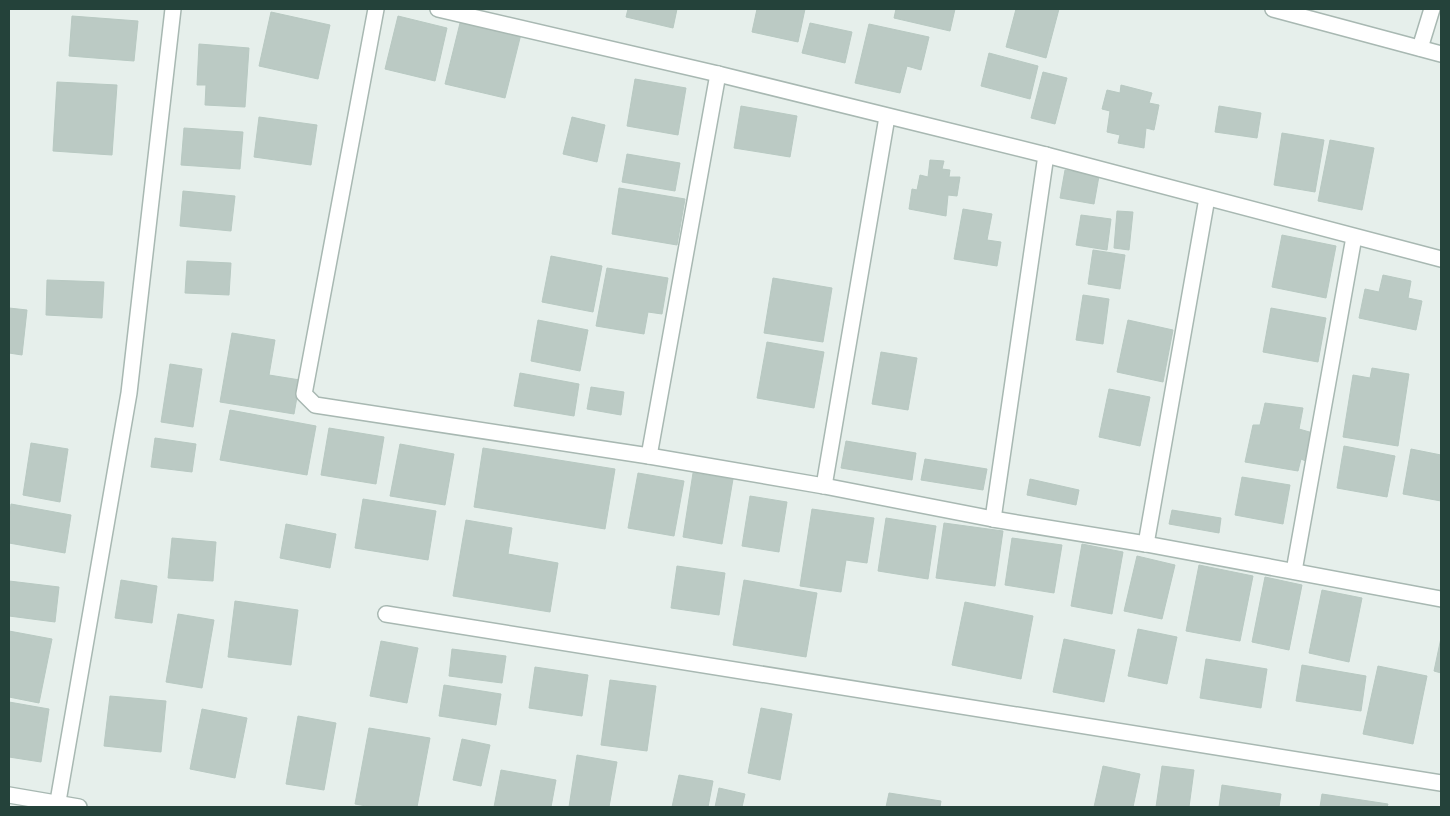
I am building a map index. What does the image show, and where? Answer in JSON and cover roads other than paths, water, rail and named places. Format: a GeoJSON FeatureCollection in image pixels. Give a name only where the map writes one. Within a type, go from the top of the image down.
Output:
{"type":"FeatureCollection","features":[{"type":"Feature","properties":{"kind":"street"},"geometry":{"type":"LineString","coordinates":[[57,806],[129,393],[173,9]]}},
{"type":"Feature","properties":{"kind":"street"},"geometry":{"type":"LineString","coordinates":[[376,9],[304,394],[315,405],[649,456],[824,486],[1441,599]]}},
{"type":"Feature","properties":{"kind":"street"},"geometry":{"type":"LineString","coordinates":[[438,9],[718,74],[1046,155],[1441,259]]}},
{"type":"Feature","properties":{"kind":"street"},"geometry":{"type":"LineString","coordinates":[[1273,9],[1441,54]]}},
{"type":"Feature","properties":{"kind":"street"},"geometry":{"type":"LineString","coordinates":[[1420,48],[1432,9]]}},
{"type":"Feature","properties":{"kind":"street"},"geometry":{"type":"LineString","coordinates":[[649,456],[718,74]]}},
{"type":"Feature","properties":{"kind":"street"},"geometry":{"type":"LineString","coordinates":[[824,486],[887,117]]}},
{"type":"Feature","properties":{"kind":"street"},"geometry":{"type":"LineString","coordinates":[[994,518],[1046,155]]}},
{"type":"Feature","properties":{"kind":"street"},"geometry":{"type":"LineString","coordinates":[[1146,544],[1207,198]]}},
{"type":"Feature","properties":{"kind":"street"},"geometry":{"type":"LineString","coordinates":[[1294,571],[1354,237]]}},
{"type":"Feature","properties":{"kind":"street"},"geometry":{"type":"LineString","coordinates":[[386,614],[1441,783]]}},
{"type":"Feature","properties":{"kind":"street"},"geometry":{"type":"LineString","coordinates":[[9,795],[57,806],[79,807]]}}]}
